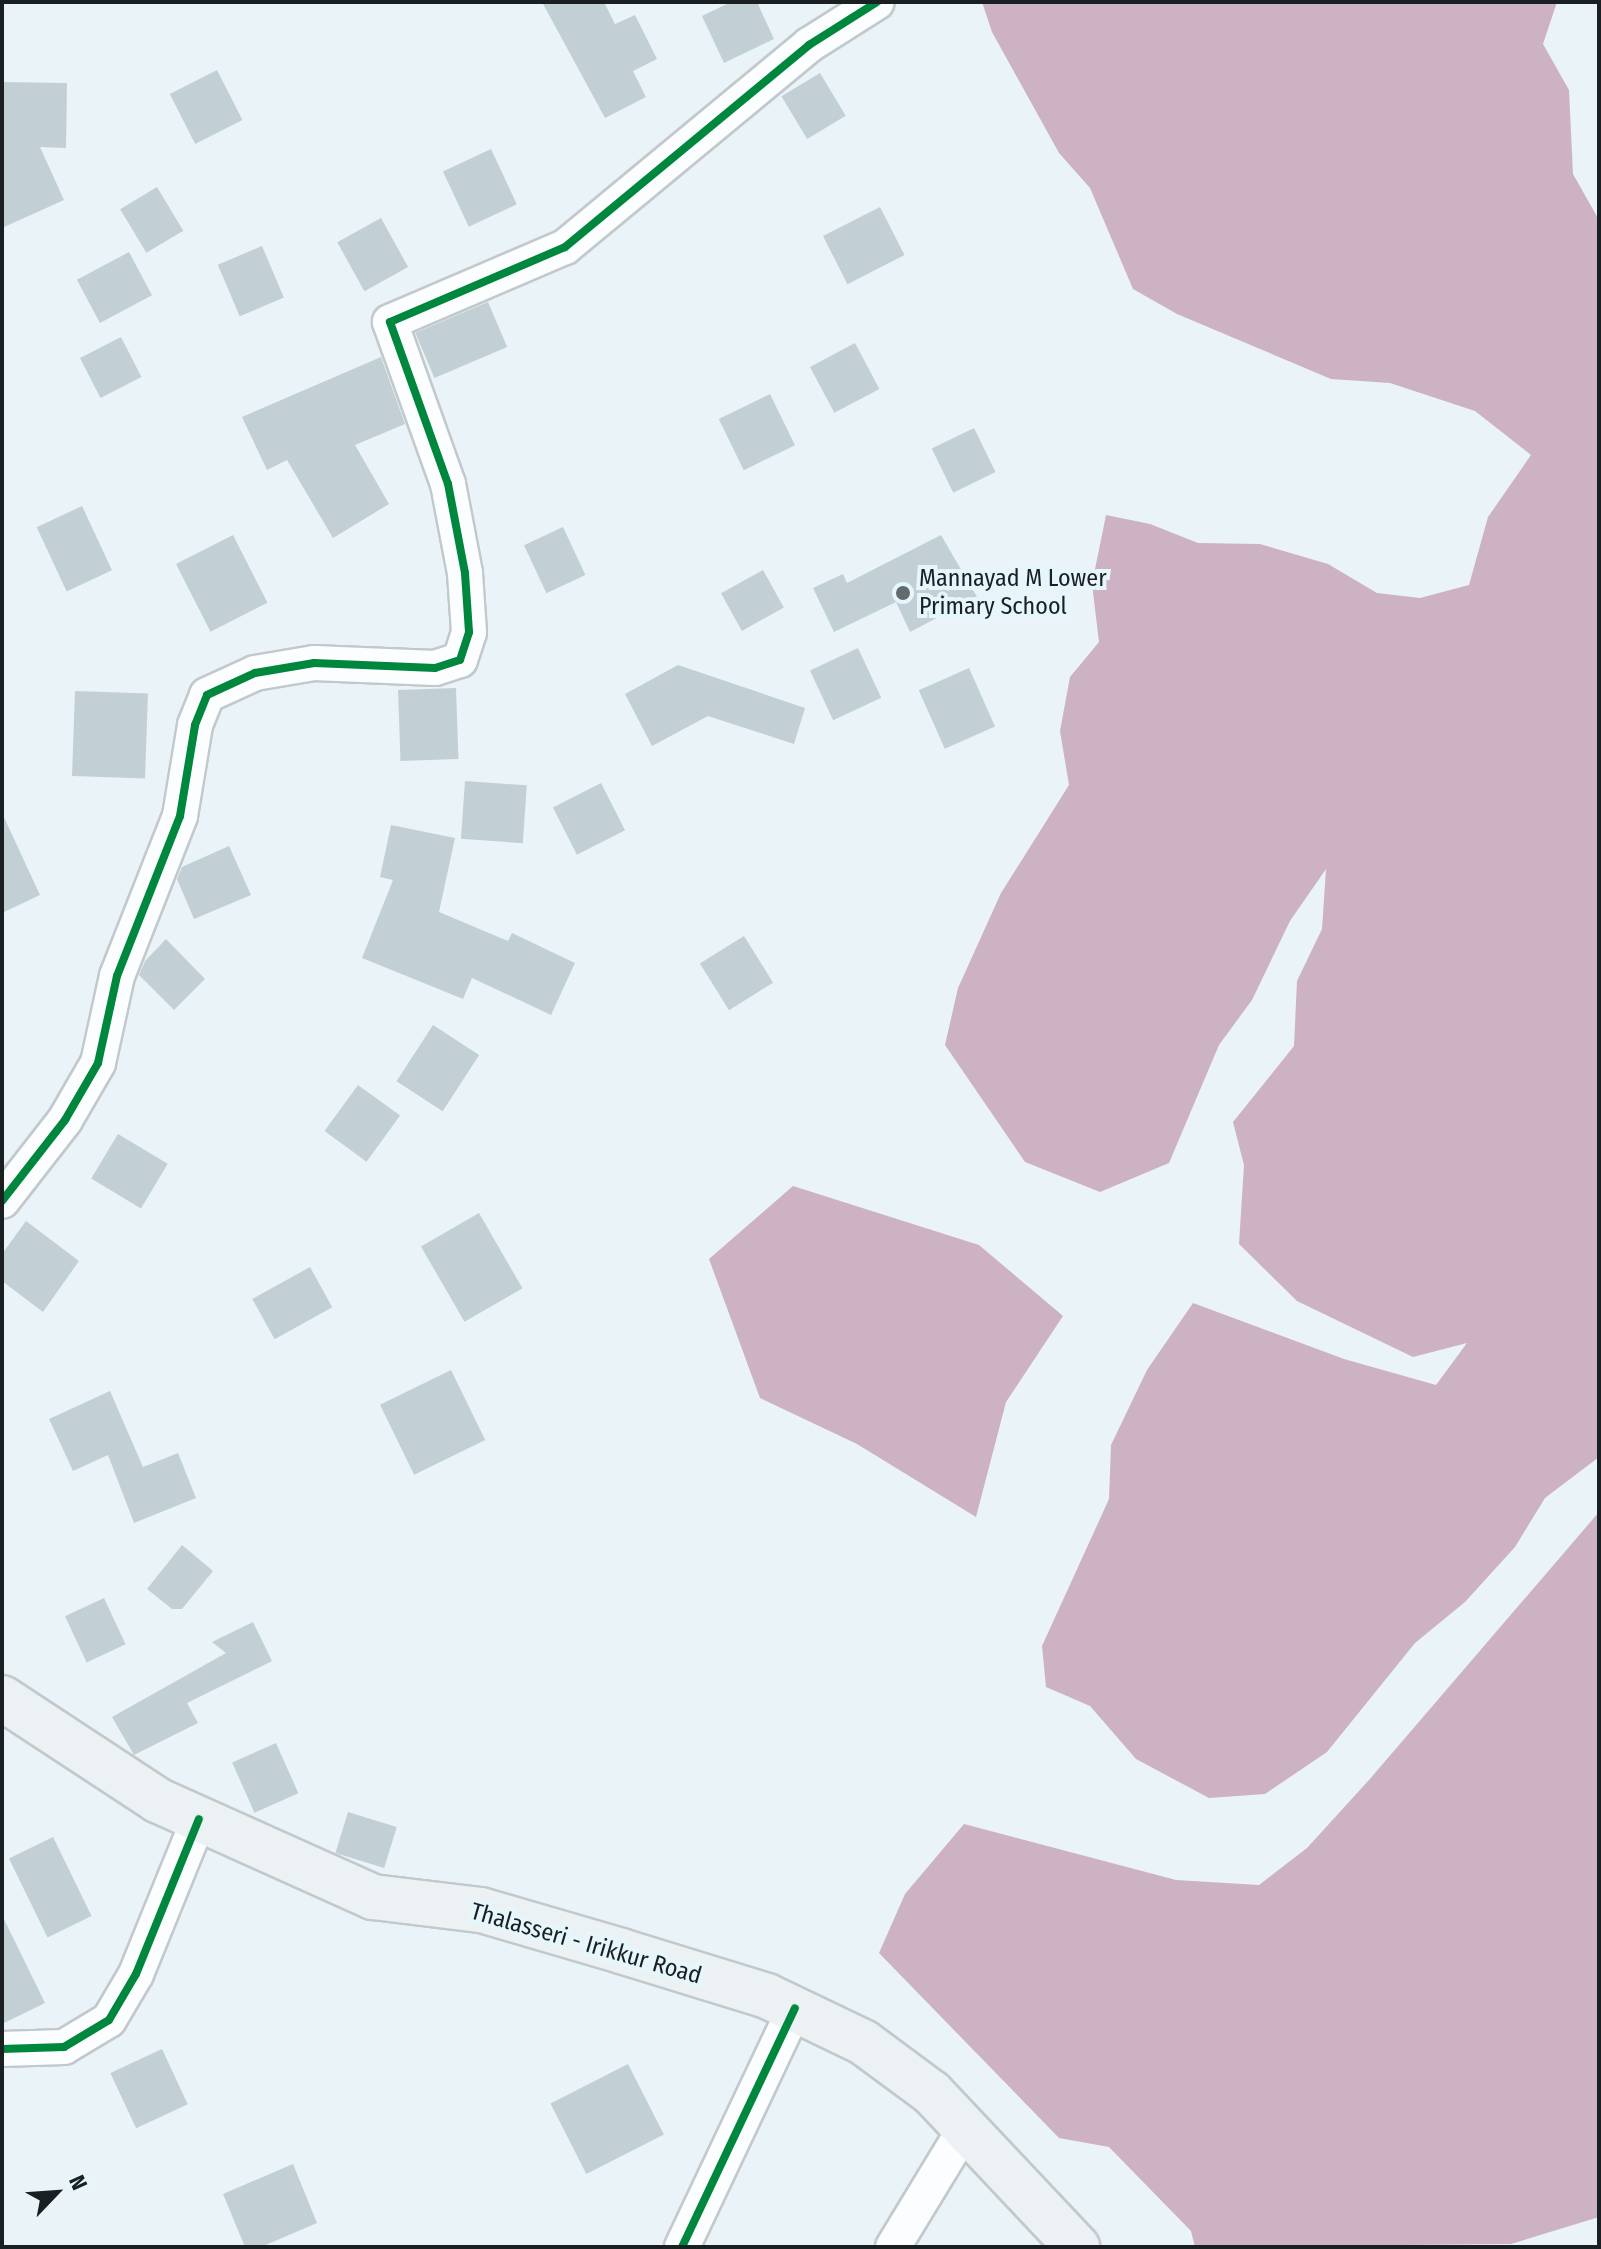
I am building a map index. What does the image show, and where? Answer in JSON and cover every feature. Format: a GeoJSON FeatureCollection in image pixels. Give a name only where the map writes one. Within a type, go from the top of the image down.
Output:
{"type":"FeatureCollection","features":[{"type":"Feature","properties":{"kind":"main road","name":"Thalasseri - Irikkur Road"},"geometry":{"type":"LineString","coordinates":[[2,1698],[157,1800],[373,1897],[481,1910],[795,2008],[863,2042],[932,2093],[1077,2247]]}},
{"type":"Feature","properties":{"kind":"street"},"geometry":{"type":"LineString","coordinates":[[2,1201],[65,1120],[98,1063],[117,976],[180,816],[195,725],[207,695],[255,673],[314,663],[435,668],[460,660],[469,632],[465,573],[448,484],[390,322],[565,247],[809,45],[877,2]]}},
{"type":"Feature","properties":{"kind":"street"},"geometry":{"type":"LineString","coordinates":[[2,2049],[64,2047],[109,2020],[136,1974],[199,1819]]}},
{"type":"Feature","properties":{"kind":"street"},"geometry":{"type":"LineString","coordinates":[[682,2247],[795,2008]]}},
{"type":"Feature","properties":{"kind":"street"},"geometry":{"type":"LineString","coordinates":[[893,2247],[964,2130]]}},
{"type":"Feature","properties":{"kind":"shaded area"},"geometry":{"type":"Polygon","coordinates":[[[982,2],[1557,2],[1543,44],[1569,90],[1573,174],[1599,220],[1599,1457],[1545,1498],[1515,1547],[1465,1602],[1415,1643],[1327,1752],[1265,1794],[1209,1798],[1136,1759],[1090,1706],[1046,1687],[1042,1646],[1109,1499],[1111,1445],[1147,1370],[1193,1303],[1344,1359],[1436,1385],[1467,1343],[1413,1357],[1297,1301],[1239,1244],[1244,1165],[1233,1122],[1294,1046],[1297,981],[1322,929],[1326,869],[1290,921],[1252,1000],[1219,1045],[1169,1163],[1100,1192],[1025,1162],[945,1045],[958,988],[1001,893],[1069,785],[1060,731],[1070,677],[1099,642],[1092,584],[1106,515],[1150,524],[1198,543],[1260,544],[1328,564],[1377,593],[1420,598],[1469,585],[1488,517],[1531,455],[1475,411],[1390,383],[1331,379],[1177,314],[1133,289],[1090,188],[1059,153],[992,32],[982,2]]]}},
{"type":"Feature","properties":{"kind":"shaded area"},"geometry":{"type":"Polygon","coordinates":[[[793,1186],[979,1245],[1063,1316],[1006,1402],[976,1517],[857,1444],[760,1398],[709,1259],[793,1186]]]}},
{"type":"Feature","properties":{"kind":"shaded area"},"geometry":{"type":"Polygon","coordinates":[[[1599,1512],[1599,2217],[1511,2244],[1195,2247],[1191,2231],[1109,2147],[1059,2138],[879,1953],[905,1894],[964,1824],[1176,1880],[1259,1885],[1307,1848],[1369,1780],[1599,1512]]]}},
{"type":"Feature","properties":{"kind":"building"},"geometry":{"type":"Polygon","coordinates":[[[542,2],[604,2],[615,24],[635,15],[657,59],[633,71],[646,97],[605,118],[542,2]]]}},
{"type":"Feature","properties":{"kind":"building"},"geometry":{"type":"Polygon","coordinates":[[[731,2],[757,2],[774,39],[724,63],[702,16],[731,2]]]}},
{"type":"Feature","properties":{"kind":"building"},"geometry":{"type":"Polygon","coordinates":[[[217,70],[242,120],[195,144],[170,94],[217,70]]]}},
{"type":"Feature","properties":{"kind":"building"},"geometry":{"type":"Polygon","coordinates":[[[820,73],[846,116],[807,139],[781,96],[820,73]]]}},
{"type":"Feature","properties":{"kind":"building"},"geometry":{"type":"Polygon","coordinates":[[[2,82],[67,83],[66,148],[40,147],[64,200],[2,228],[2,82]]]}},
{"type":"Feature","properties":{"kind":"building"},"geometry":{"type":"Polygon","coordinates":[[[491,149],[517,204],[469,227],[443,171],[491,149]]]}},
{"type":"Feature","properties":{"kind":"building"},"geometry":{"type":"Polygon","coordinates":[[[157,187],[183,231],[146,253],[120,209],[157,187]]]}},
{"type":"Feature","properties":{"kind":"building"},"geometry":{"type":"Polygon","coordinates":[[[880,207],[905,255],[847,284],[823,236],[880,207]]]}},
{"type":"Feature","properties":{"kind":"building"},"geometry":{"type":"Polygon","coordinates":[[[381,218],[408,267],[364,291],[337,242],[381,218]]]}},
{"type":"Feature","properties":{"kind":"building"},"geometry":{"type":"Polygon","coordinates":[[[262,246],[284,298],[240,316],[218,265],[262,246]]]}},
{"type":"Feature","properties":{"kind":"building"},"geometry":{"type":"Polygon","coordinates":[[[129,252],[152,295],[100,323],[77,280],[129,252]]]}},
{"type":"Feature","properties":{"kind":"building"},"geometry":{"type":"Polygon","coordinates":[[[488,302],[507,347],[434,378],[415,333],[488,302]]]}},
{"type":"Feature","properties":{"kind":"building"},"geometry":{"type":"Polygon","coordinates":[[[121,337],[141,377],[100,398],[80,358],[121,337]]]}},
{"type":"Feature","properties":{"kind":"building"},"geometry":{"type":"Polygon","coordinates":[[[855,343],[879,389],[834,413],[810,367],[855,343]]]}},
{"type":"Feature","properties":{"kind":"building"},"geometry":{"type":"Polygon","coordinates":[[[381,357],[405,424],[355,445],[389,504],[333,538],[287,460],[267,470],[242,417],[381,357]]]}},
{"type":"Feature","properties":{"kind":"building"},"geometry":{"type":"Polygon","coordinates":[[[770,394],[795,445],[744,470],[719,419],[770,394]]]}},
{"type":"Feature","properties":{"kind":"building"},"geometry":{"type":"Polygon","coordinates":[[[974,428],[995,472],[953,493],[932,449],[974,428]]]}},
{"type":"Feature","properties":{"kind":"building"},"geometry":{"type":"Polygon","coordinates":[[[82,506],[112,570],[67,591],[37,527],[82,506]]]}},
{"type":"Feature","properties":{"kind":"building"},"geometry":{"type":"Polygon","coordinates":[[[563,527],[585,575],[546,593],[524,545],[563,527]]]}},
{"type":"Feature","properties":{"kind":"building"},"geometry":{"type":"Polygon","coordinates":[[[233,535],[268,603],[210,632],[176,564],[233,535]]]}},
{"type":"Feature","properties":{"kind":"building"},"geometry":{"type":"Polygon","coordinates":[[[941,535],[977,597],[910,632],[896,602],[834,632],[813,588],[843,574],[847,583],[941,535]]]}},
{"type":"Feature","properties":{"kind":"building"},"geometry":{"type":"Polygon","coordinates":[[[763,570],[784,608],[742,631],[721,593],[763,570]]]}},
{"type":"Feature","properties":{"kind":"building"},"geometry":{"type":"Polygon","coordinates":[[[858,648],[881,698],[833,720],[810,670],[858,648]]]}},
{"type":"Feature","properties":{"kind":"building"},"geometry":{"type":"Polygon","coordinates":[[[678,665],[805,708],[794,744],[708,716],[652,746],[625,694],[678,665]]]}},
{"type":"Feature","properties":{"kind":"building"},"geometry":{"type":"Polygon","coordinates":[[[969,668],[995,726],[945,749],[919,690],[969,668]]]}},
{"type":"Feature","properties":{"kind":"building"},"geometry":{"type":"Polygon","coordinates":[[[456,688],[458,759],[401,761],[398,690],[456,688]]]}},
{"type":"Feature","properties":{"kind":"building"},"geometry":{"type":"Polygon","coordinates":[[[75,691],[148,694],[145,778],[72,776],[75,691]]]}},
{"type":"Feature","properties":{"kind":"building"},"geometry":{"type":"Polygon","coordinates":[[[465,781],[527,785],[523,843],[461,839],[465,781]]]}},
{"type":"Feature","properties":{"kind":"building"},"geometry":{"type":"Polygon","coordinates":[[[601,783],[625,830],[577,855],[553,808],[601,783]]]}},
{"type":"Feature","properties":{"kind":"building"},"geometry":{"type":"Polygon","coordinates":[[[2,813],[40,895],[2,913],[2,813]]]}},
{"type":"Feature","properties":{"kind":"building"},"geometry":{"type":"Polygon","coordinates":[[[391,825],[455,838],[439,912],[508,941],[512,933],[575,963],[551,1015],[472,978],[463,999],[362,958],[393,880],[380,877],[391,825]]]}},
{"type":"Feature","properties":{"kind":"building"},"geometry":{"type":"Polygon","coordinates":[[[229,846],[251,895],[194,919],[177,879],[182,867],[229,846]]]}},
{"type":"Feature","properties":{"kind":"building"},"geometry":{"type":"Polygon","coordinates":[[[744,936],[773,983],[729,1010],[700,964],[744,936]]]}},
{"type":"Feature","properties":{"kind":"building"},"geometry":{"type":"Polygon","coordinates":[[[166,939],[205,979],[174,1010],[139,975],[145,961],[166,939]]]}},
{"type":"Feature","properties":{"kind":"building"},"geometry":{"type":"Polygon","coordinates":[[[433,1025],[479,1055],[443,1111],[397,1081],[433,1025]]]}},
{"type":"Feature","properties":{"kind":"building"},"geometry":{"type":"Polygon","coordinates":[[[358,1085],[400,1116],[367,1162],[324,1131],[358,1085]]]}},
{"type":"Feature","properties":{"kind":"building"},"geometry":{"type":"Polygon","coordinates":[[[118,1134],[168,1164],[141,1208],[91,1179],[118,1134]]]}},
{"type":"Feature","properties":{"kind":"building"},"geometry":{"type":"Polygon","coordinates":[[[479,1213],[522,1288],[464,1322],[421,1246],[479,1213]]]}},
{"type":"Feature","properties":{"kind":"building"},"geometry":{"type":"Polygon","coordinates":[[[26,1221],[79,1261],[43,1312],[2,1281],[2,1254],[26,1221]]]}},
{"type":"Feature","properties":{"kind":"building"},"geometry":{"type":"Polygon","coordinates":[[[310,1267],[332,1307],[275,1339],[252,1299],[310,1267]]]}},
{"type":"Feature","properties":{"kind":"building"},"geometry":{"type":"Polygon","coordinates":[[[451,1370],[485,1440],[414,1475],[380,1405],[451,1370]]]}},
{"type":"Feature","properties":{"kind":"building"},"geometry":{"type":"Polygon","coordinates":[[[110,1391],[143,1467],[178,1453],[196,1498],[134,1523],[108,1455],[73,1471],[49,1419],[110,1391]]]}},
{"type":"Feature","properties":{"kind":"building"},"geometry":{"type":"Polygon","coordinates":[[[182,1545],[213,1571],[182,1609],[172,1609],[147,1589],[182,1545]]]}},
{"type":"Feature","properties":{"kind":"building"},"geometry":{"type":"Polygon","coordinates":[[[104,1598],[126,1644],[87,1662],[65,1616],[104,1598]]]}},
{"type":"Feature","properties":{"kind":"building"},"geometry":{"type":"Polygon","coordinates":[[[253,1622],[272,1661],[187,1703],[198,1723],[134,1755],[112,1717],[226,1653],[212,1642],[253,1622]]]}},
{"type":"Feature","properties":{"kind":"building"},"geometry":{"type":"Polygon","coordinates":[[[276,1743],[298,1793],[255,1813],[232,1763],[276,1743]]]}},
{"type":"Feature","properties":{"kind":"building"},"geometry":{"type":"Polygon","coordinates":[[[348,1812],[397,1827],[384,1868],[335,1853],[348,1812]]]}},
{"type":"Feature","properties":{"kind":"building"},"geometry":{"type":"Polygon","coordinates":[[[53,1837],[92,1916],[48,1938],[9,1858],[53,1837]]]}},
{"type":"Feature","properties":{"kind":"building"},"geometry":{"type":"Polygon","coordinates":[[[2,1915],[45,2003],[2,2024],[2,1915]]]}},
{"type":"Feature","properties":{"kind":"building"},"geometry":{"type":"Polygon","coordinates":[[[162,2049],[188,2104],[136,2128],[110,2073],[162,2049]]]}},
{"type":"Feature","properties":{"kind":"building"},"geometry":{"type":"Polygon","coordinates":[[[628,2064],[664,2134],[586,2174],[550,2103],[628,2064]]]}},
{"type":"Feature","properties":{"kind":"building"},"geometry":{"type":"Polygon","coordinates":[[[293,2164],[317,2223],[261,2247],[245,2247],[223,2194],[293,2164]]]}},
{"type":"Feature","properties":{"kind":"cycle path"},"geometry":{"type":"LineString","coordinates":[[2,1201],[65,1120],[98,1063],[117,976],[180,816],[195,725],[207,695],[255,673],[314,663],[435,668],[460,660],[469,632],[465,573],[448,484],[390,322],[565,247],[809,45],[877,2]]}},
{"type":"Feature","properties":{"kind":"cycle path"},"geometry":{"type":"LineString","coordinates":[[2,2049],[64,2047],[109,2020],[136,1974],[199,1819]]}},
{"type":"Feature","properties":{"kind":"cycle path"},"geometry":{"type":"LineString","coordinates":[[682,2247],[795,2008]]}},
{"type":"Feature","properties":{"kind":"place","name":"Mannayad M Lower Primary School"},"geometry":{"type":"Point","coordinates":[903,593]}}]}
